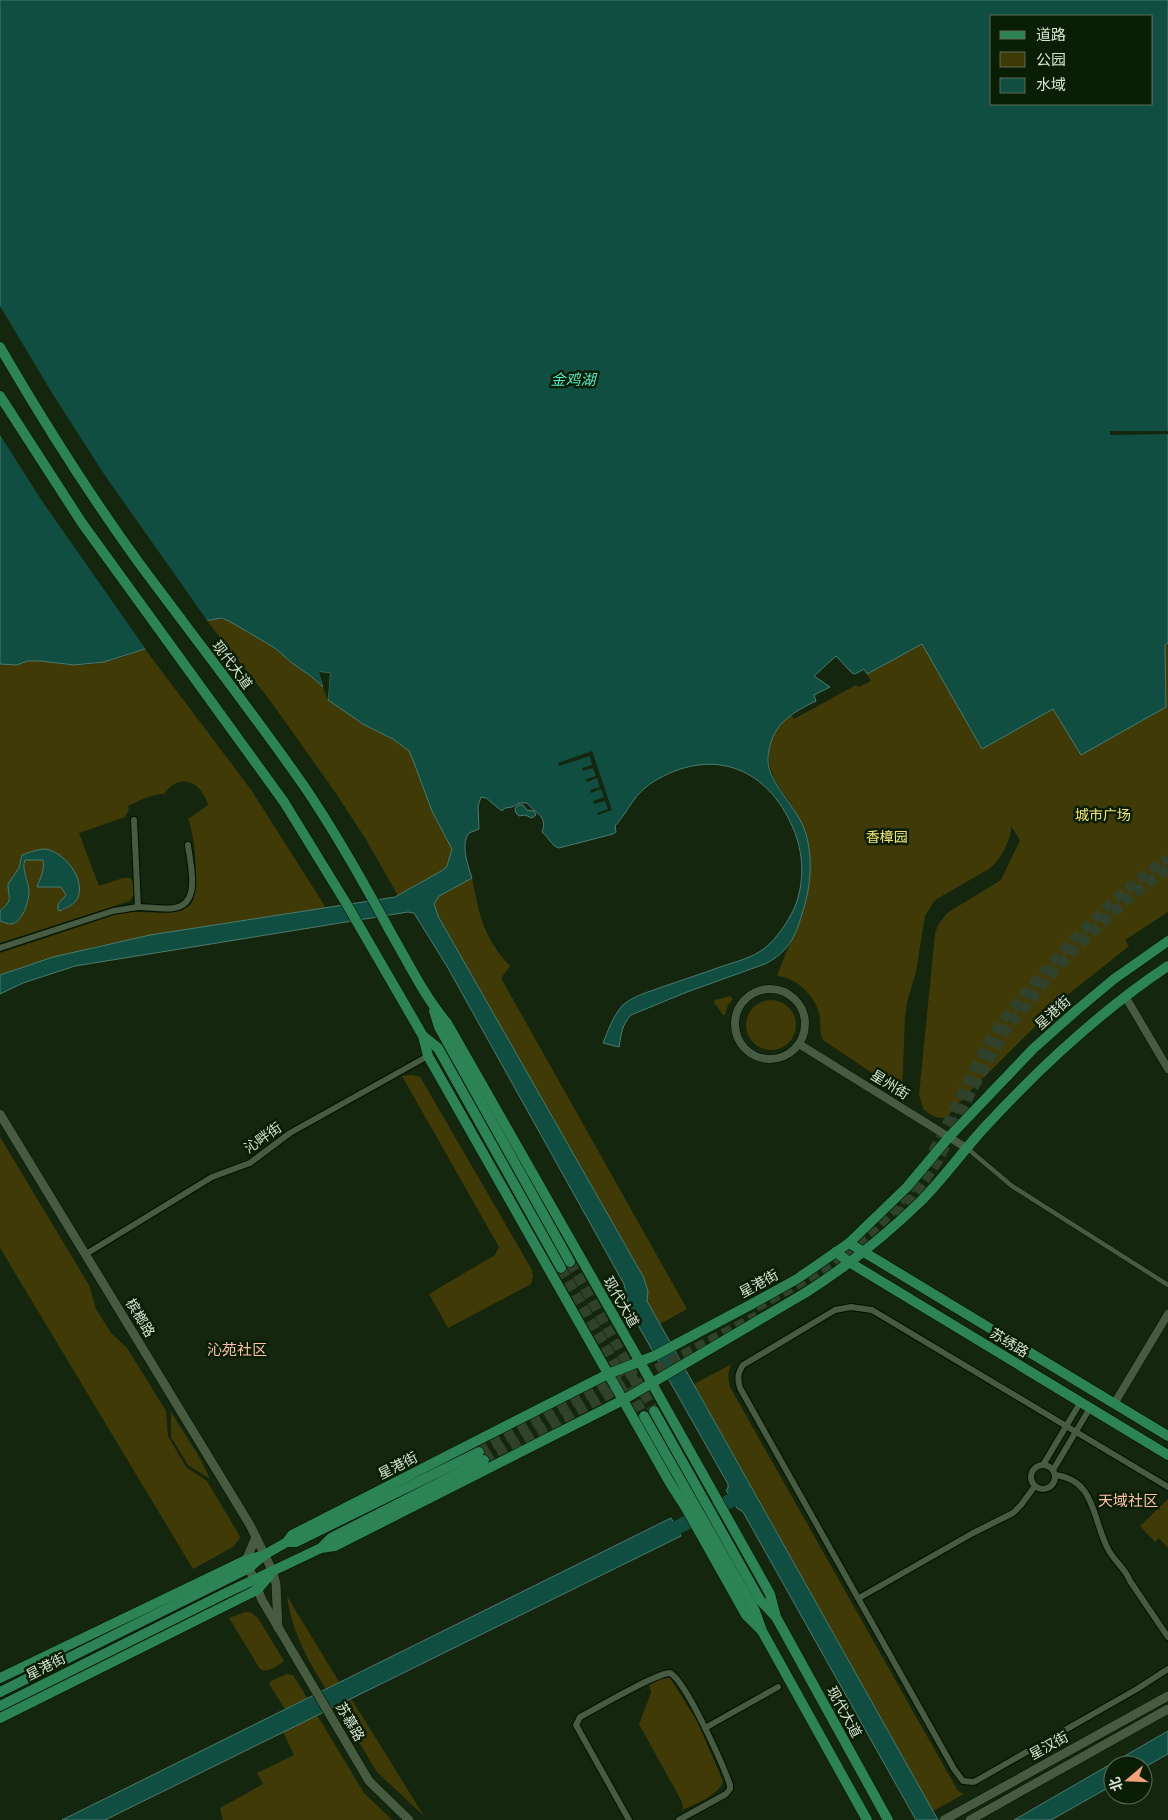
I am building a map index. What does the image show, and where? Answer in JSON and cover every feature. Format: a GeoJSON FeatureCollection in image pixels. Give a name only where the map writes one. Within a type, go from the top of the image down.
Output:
{"type":"FeatureCollection","features":[{"type":"Feature","properties":{"kind":"main road","name":"现代大道"},"geometry":{"type":"LineString","coordinates":[[0,347],[45,422],[138,562],[305,788],[372,899],[432,1005],[447,1023],[770,1594],[776,1617],[888,1820]]}},
{"type":"Feature","properties":{"kind":"main road"},"geometry":{"type":"LineString","coordinates":[[0,396],[119,577],[208,695],[284,802],[346,902],[423,1036],[428,1056],[608,1374],[746,1615],[762,1631]]}},
{"type":"Feature","properties":{"kind":"main road","name":"星港街"},"geometry":{"type":"LineString","coordinates":[[0,1692],[144,1620],[287,1542],[292,1535],[608,1374],[654,1356],[777,1290],[849,1243],[907,1187],[949,1137],[1034,1048],[1114,979],[1168,941]]}},
{"type":"Feature","properties":{"kind":"main road","name":"星港街"},"geometry":{"type":"LineString","coordinates":[[273,1572],[321,1548],[335,1546],[623,1400],[805,1293],[864,1251],[920,1201],[984,1128],[1064,1046],[1125,996],[1168,966]]}},
{"type":"Feature","properties":{"kind":"main road","name":"现代大道"},"geometry":{"type":"LineString","coordinates":[[432,1005],[439,1027],[570,1262]]}},
{"type":"Feature","properties":{"kind":"main road"},"geometry":{"type":"LineString","coordinates":[[423,1036],[438,1048],[561,1268]]}},
{"type":"Feature","properties":{"kind":"main road","name":"槟榔路"},"geometry":{"type":"LineString","coordinates":[[0,1114],[256,1537]]}},
{"type":"Feature","properties":{"kind":"main road","name":"苏绣路"},"geometry":{"type":"LineString","coordinates":[[849,1243],[1168,1436]]}},
{"type":"Feature","properties":{"kind":"main road","name":"苏绣路"},"geometry":{"type":"LineString","coordinates":[[836,1252],[1080,1403],[1168,1455]]}},
{"type":"Feature","properties":{"kind":"main road","name":"现代大道"},"geometry":{"type":"LineString","coordinates":[[654,1411],[760,1600],[776,1617]]}},
{"type":"Feature","properties":{"kind":"main road"},"geometry":{"type":"LineString","coordinates":[[644,1416],[755,1611],[762,1631],[867,1820]]}},
{"type":"Feature","properties":{"kind":"main road","name":"星港街"},"geometry":{"type":"LineString","coordinates":[[287,1542],[296,1542],[481,1456],[331,1538],[321,1548]]}},
{"type":"Feature","properties":{"kind":"main road"},"geometry":{"type":"LineString","coordinates":[[0,1678],[248,1564],[256,1537]]}},
{"type":"Feature","properties":{"kind":"main road","name":"苏慕路"},"geometry":{"type":"LineString","coordinates":[[256,1537],[273,1572],[277,1594],[278,1628]]}},
{"type":"Feature","properties":{"kind":"main road","name":"苏慕路"},"geometry":{"type":"LineString","coordinates":[[248,1564],[255,1585],[278,1628],[369,1781],[409,1820]]}},
{"type":"Feature","properties":{"kind":"main road"},"geometry":{"type":"LineString","coordinates":[[0,1718],[255,1585],[273,1572]]}},
{"type":"Feature","properties":{"kind":"main road","name":"星港街"},"geometry":{"type":"LineString","coordinates":[[0,1706],[148,1632],[255,1585]]}},
{"type":"Feature","properties":{"kind":"main road","name":"星汉街"},"geometry":{"type":"LineString","coordinates":[[945,1820],[1168,1696]]}},
{"type":"Feature","properties":{"kind":"main road","name":"星汉街"},"geometry":{"type":"LineString","coordinates":[[970,1820],[1168,1709]]}},
{"type":"Feature","properties":{"kind":"street"},"geometry":{"type":"LineString","coordinates":[[134,820],[138,907]]}},
{"type":"Feature","properties":{"kind":"street"},"geometry":{"type":"LineString","coordinates":[[0,948],[113,911],[138,907],[175,908],[185,903],[189,899],[192,884],[188,845]]}},
{"type":"Feature","properties":{"kind":"street"},"geometry":{"type":"LineString","coordinates":[[775,989],[785,992],[800,1005],[804,1015],[805,1025],[799,1044],[790,1053],[778,1058],[765,1059],[753,1055],[743,1046],[736,1035],[735,1018],[742,1002],[756,991],[775,989]]}},
{"type":"Feature","properties":{"kind":"street"},"geometry":{"type":"LineString","coordinates":[[1125,996],[1168,1069]]}},
{"type":"Feature","properties":{"kind":"street","name":"星州街"},"geometry":{"type":"LineString","coordinates":[[799,1044],[968,1148]]}},
{"type":"Feature","properties":{"kind":"street","name":"沁畔街"},"geometry":{"type":"LineString","coordinates":[[86,1254],[212,1177],[250,1163],[290,1133],[428,1056]]}},
{"type":"Feature","properties":{"kind":"street"},"geometry":{"type":"LineString","coordinates":[[968,1148],[1012,1186],[1168,1285]]}},
{"type":"Feature","properties":{"kind":"street"},"geometry":{"type":"LineString","coordinates":[[1168,1487],[872,1310],[862,1307],[836,1310],[743,1365],[739,1371],[737,1379],[740,1388],[963,1781],[974,1782],[1137,1689],[1168,1669]]}},
{"type":"Feature","properties":{"kind":"street"},"geometry":{"type":"LineString","coordinates":[[1114,1404],[1168,1314]]}},
{"type":"Feature","properties":{"kind":"street"},"geometry":{"type":"LineString","coordinates":[[1043,1465],[1080,1403]]}},
{"type":"Feature","properties":{"kind":"street"},"geometry":{"type":"LineString","coordinates":[[1090,1408],[1054,1473],[1054,1482],[1048,1488],[1041,1489],[1035,1486],[1031,1480],[1031,1472],[1036,1466],[1043,1465],[1054,1473],[1068,1477],[1084,1489],[1107,1548],[1113,1558],[1126,1572],[1130,1581],[1168,1637]]}},
{"type":"Feature","properties":{"kind":"street"},"geometry":{"type":"LineString","coordinates":[[859,1598],[973,1533],[1013,1513],[1035,1486]]}},
{"type":"Feature","properties":{"kind":"street"},"geometry":{"type":"LineString","coordinates":[[629,1820],[576,1725],[580,1717],[663,1674],[670,1673],[674,1675],[705,1728],[726,1775],[730,1789],[726,1794],[678,1820]]}},
{"type":"Feature","properties":{"kind":"street"},"geometry":{"type":"LineString","coordinates":[[705,1728],[778,1687]]}},
{"type":"Feature","properties":{"kind":"green space"},"geometry":{"type":"Polygon","coordinates":[[[215,618],[229,621],[275,648],[318,682],[323,687],[328,700],[363,724],[393,739],[409,751],[432,811],[452,849],[446,868],[398,896],[367,841],[335,792],[269,699],[207,621],[215,618]]]}},
{"type":"Feature","properties":{"kind":"green space"},"geometry":{"type":"Polygon","coordinates":[[[922,643],[982,749],[1053,709],[1081,755],[1168,643],[1168,912],[1125,940],[1129,946],[1065,997],[944,1118],[924,1110],[919,1095],[935,934],[938,925],[947,913],[1001,880],[1020,840],[1011,826],[1010,837],[1001,855],[993,865],[935,900],[925,916],[916,972],[907,1002],[905,1017],[902,1093],[823,1040],[817,1006],[809,994],[797,983],[777,976],[800,920],[808,892],[810,860],[806,834],[795,811],[773,775],[770,766],[770,745],[773,736],[780,724],[791,715],[794,719],[856,685],[859,687],[871,681],[867,674],[922,643]]]}},
{"type":"Feature","properties":{"kind":"green space"},"geometry":{"type":"Polygon","coordinates":[[[145,649],[252,791],[326,908],[231,922],[97,946],[0,975],[0,953],[120,913],[176,912],[187,907],[193,900],[196,883],[195,859],[193,836],[188,819],[208,805],[205,797],[195,785],[183,781],[170,787],[164,794],[150,796],[128,806],[129,809],[125,817],[79,833],[99,886],[123,878],[130,878],[135,884],[135,893],[130,901],[0,943],[0,921],[5,923],[21,918],[26,904],[28,885],[24,867],[25,860],[43,860],[44,866],[38,887],[61,887],[66,895],[60,902],[61,911],[74,904],[78,897],[78,891],[68,868],[58,855],[46,849],[38,850],[21,858],[19,868],[8,884],[9,901],[0,911],[0,664],[39,661],[68,665],[92,664],[119,658],[145,649]]]}},
{"type":"Feature","properties":{"kind":"green space"},"geometry":{"type":"Polygon","coordinates":[[[472,878],[480,915],[488,935],[493,945],[510,966],[501,978],[687,1309],[660,1324],[647,1301],[648,1292],[644,1278],[436,912],[434,904],[439,896],[472,878]]]}},
{"type":"Feature","properties":{"kind":"green space"},"geometry":{"type":"Polygon","coordinates":[[[730,996],[733,999],[728,1005],[725,1015],[723,1015],[714,1002],[715,1000],[730,996]]]}},
{"type":"Feature","properties":{"kind":"green space"},"geometry":{"type":"Polygon","coordinates":[[[766,1000],[776,1000],[789,1007],[796,1020],[796,1030],[789,1043],[776,1050],[766,1050],[757,1046],[750,1039],[746,1030],[746,1020],[750,1011],[757,1004],[766,1000]]]}},
{"type":"Feature","properties":{"kind":"green space"},"geometry":{"type":"Polygon","coordinates":[[[412,1075],[420,1077],[422,1080],[532,1270],[533,1276],[531,1284],[448,1328],[429,1294],[495,1255],[499,1247],[402,1076],[412,1075]]]}},
{"type":"Feature","properties":{"kind":"green space"},"geometry":{"type":"Polygon","coordinates":[[[0,1137],[89,1285],[96,1309],[111,1333],[127,1348],[166,1411],[168,1436],[186,1467],[207,1481],[238,1533],[240,1538],[233,1547],[193,1569],[0,1248],[0,1137]]]}},
{"type":"Feature","properties":{"kind":"green space"},"geometry":{"type":"Polygon","coordinates":[[[732,1364],[728,1375],[730,1387],[958,1791],[964,1794],[933,1811],[694,1384],[732,1364]]]}},
{"type":"Feature","properties":{"kind":"green space"},"geometry":{"type":"Polygon","coordinates":[[[171,1412],[200,1458],[210,1479],[188,1465],[171,1437],[171,1412]]]}},
{"type":"Feature","properties":{"kind":"green space"},"geometry":{"type":"Polygon","coordinates":[[[1168,1499],[1168,1548],[1159,1538],[1155,1542],[1140,1526],[1168,1499]]]}},
{"type":"Feature","properties":{"kind":"green space"},"geometry":{"type":"Polygon","coordinates":[[[287,1596],[339,1682],[326,1689],[301,1645],[289,1609],[287,1596]]]}},
{"type":"Feature","properties":{"kind":"green space"},"geometry":{"type":"Polygon","coordinates":[[[250,1612],[258,1618],[284,1661],[267,1670],[260,1669],[229,1618],[250,1612]]]}},
{"type":"Feature","properties":{"kind":"green space"},"geometry":{"type":"Polygon","coordinates":[[[287,1674],[293,1675],[307,1698],[285,1709],[269,1684],[271,1681],[287,1674]]]}},
{"type":"Feature","properties":{"kind":"green space"},"geometry":{"type":"Polygon","coordinates":[[[670,1678],[697,1721],[723,1781],[721,1786],[712,1795],[681,1811],[683,1808],[682,1802],[639,1724],[651,1693],[649,1685],[660,1679],[670,1678]]]}},
{"type":"Feature","properties":{"kind":"green space"},"geometry":{"type":"Polygon","coordinates":[[[350,1699],[424,1816],[377,1772],[337,1706],[350,1699]]]}},
{"type":"Feature","properties":{"kind":"green space"},"geometry":{"type":"Polygon","coordinates":[[[317,1715],[364,1793],[392,1820],[223,1820],[220,1808],[263,1784],[257,1773],[294,1755],[283,1732],[317,1715]]]}},
{"type":"Feature","properties":{"kind":"water","name":"金鸡湖"},"geometry":{"type":"Polygon","coordinates":[[[0,0],[1168,0],[1168,643],[1165,645],[1166,707],[1081,755],[1053,709],[982,749],[922,644],[867,674],[864,669],[855,674],[852,673],[836,656],[814,676],[830,687],[814,695],[816,701],[792,714],[780,726],[775,732],[768,753],[771,773],[801,821],[809,849],[808,893],[793,937],[780,954],[765,964],[687,992],[631,1015],[621,1034],[619,1047],[603,1043],[616,1014],[622,1006],[646,993],[755,954],[774,940],[794,909],[800,889],[802,868],[797,838],[782,808],[769,791],[754,778],[738,769],[719,765],[700,765],[679,769],[658,779],[643,790],[615,826],[616,832],[613,834],[559,848],[542,832],[542,818],[527,803],[520,803],[505,808],[502,811],[486,798],[481,797],[478,806],[479,829],[469,833],[465,843],[472,878],[439,896],[434,904],[438,916],[644,1278],[648,1292],[647,1301],[938,1820],[916,1820],[743,1512],[737,1508],[726,1490],[728,1484],[630,1311],[624,1284],[448,968],[414,913],[408,912],[75,966],[23,983],[0,994],[0,975],[53,957],[150,935],[395,897],[443,870],[447,866],[452,849],[432,811],[409,751],[393,739],[363,724],[328,700],[330,673],[320,672],[323,687],[275,648],[221,618],[205,621],[145,649],[104,662],[74,665],[27,661],[17,665],[0,664],[0,0]]]}},
{"type":"Feature","properties":{"kind":"water"},"geometry":{"type":"Polygon","coordinates":[[[523,805],[527,810],[534,811],[536,815],[532,818],[525,815],[519,816],[515,808],[523,805]]]}},
{"type":"Feature","properties":{"kind":"water"},"geometry":{"type":"Polygon","coordinates":[[[42,849],[58,854],[72,868],[79,885],[76,901],[60,911],[58,910],[58,904],[66,895],[61,887],[37,887],[43,870],[43,860],[25,860],[24,867],[29,891],[28,900],[22,915],[15,923],[10,924],[0,921],[0,911],[9,901],[8,884],[19,868],[22,855],[42,849]]]}},
{"type":"Feature","properties":{"kind":"water"},"geometry":{"type":"Polygon","coordinates":[[[671,1518],[681,1536],[105,1820],[62,1820],[671,1518]]]}},
{"type":"Feature","properties":{"kind":"water"},"geometry":{"type":"Polygon","coordinates":[[[1168,1731],[1168,1754],[1153,1762],[1153,1755],[1126,1755],[1168,1731]]]}},
{"type":"Feature","properties":{"kind":"water"},"geometry":{"type":"Polygon","coordinates":[[[1103,1769],[1103,1791],[1051,1820],[1014,1820],[1103,1769]]]}},
{"type":"Feature","properties":{"kind":"pier"},"geometry":{"type":"Polygon","coordinates":[[[0,306],[52,393],[104,474],[209,623],[147,651],[42,501],[0,435],[0,306]]]}},
{"type":"Feature","properties":{"kind":"pier"},"geometry":{"type":"Polygon","coordinates":[[[1110,431],[1168,431],[1168,434],[1110,435],[1110,431]]]}},
{"type":"Feature","properties":{"kind":"pier"},"geometry":{"type":"Polygon","coordinates":[[[319,672],[330,673],[328,700],[326,694],[327,675],[323,674],[326,687],[324,690],[319,672]]]}},
{"type":"Feature","properties":{"kind":"pier"},"geometry":{"type":"Polygon","coordinates":[[[592,751],[612,810],[598,815],[597,813],[608,809],[605,801],[594,804],[593,801],[604,797],[601,789],[591,793],[590,790],[600,787],[597,778],[587,782],[586,779],[596,776],[593,768],[583,771],[582,768],[592,765],[590,756],[559,766],[558,763],[592,751]]]}},
{"type":"Feature","properties":{"kind":"waterway"},"geometry":{"type":"LineString","coordinates":[[716,1508],[732,1500]]}},
{"type":"Feature","properties":{"kind":"waterway"},"geometry":{"type":"LineString","coordinates":[[676,1528],[696,1518]]}},
{"type":"Feature","properties":{"kind":"tunnel"},"geometry":{"type":"LineString","coordinates":[[933,1152],[981,1056],[1011,1010],[1052,963],[1099,915],[1132,885],[1168,858]]}},
{"type":"Feature","properties":{"kind":"tunnel"},"geometry":{"type":"LineString","coordinates":[[899,1217],[938,1161],[971,1092],[1007,1029],[1056,969],[1080,944],[1128,899],[1168,868]]}},
{"type":"Feature","properties":{"kind":"tunnel"},"geometry":{"type":"LineString","coordinates":[[756,1307],[822,1270],[842,1256],[879,1224],[912,1186]]}},
{"type":"Feature","properties":{"kind":"tunnel"},"geometry":{"type":"LineString","coordinates":[[570,1262],[654,1411]]}},
{"type":"Feature","properties":{"kind":"tunnel"},"geometry":{"type":"LineString","coordinates":[[561,1268],[622,1376]]}},
{"type":"Feature","properties":{"kind":"tunnel"},"geometry":{"type":"LineString","coordinates":[[484,1460],[757,1316]]}},
{"type":"Feature","properties":{"kind":"tunnel"},"geometry":{"type":"LineString","coordinates":[[479,1452],[650,1362]]}},
{"type":"Feature","properties":{"kind":"tunnel"},"geometry":{"type":"LineString","coordinates":[[629,1388],[644,1416]]}},
{"type":"Feature","properties":{"kind":"district","name":"沁苑社区"},"geometry":{"type":"Point","coordinates":[237,1350]}},
{"type":"Feature","properties":{"kind":"district","name":"天域社区"},"geometry":{"type":"Point","coordinates":[1128,1501]}},
{"type":"Feature","properties":{"kind":"park label","name":"城市广场"},"geometry":{"type":"Point","coordinates":[1103,815]}},
{"type":"Feature","properties":{"kind":"park label","name":"香樟园"},"geometry":{"type":"Point","coordinates":[887,837]}}]}
